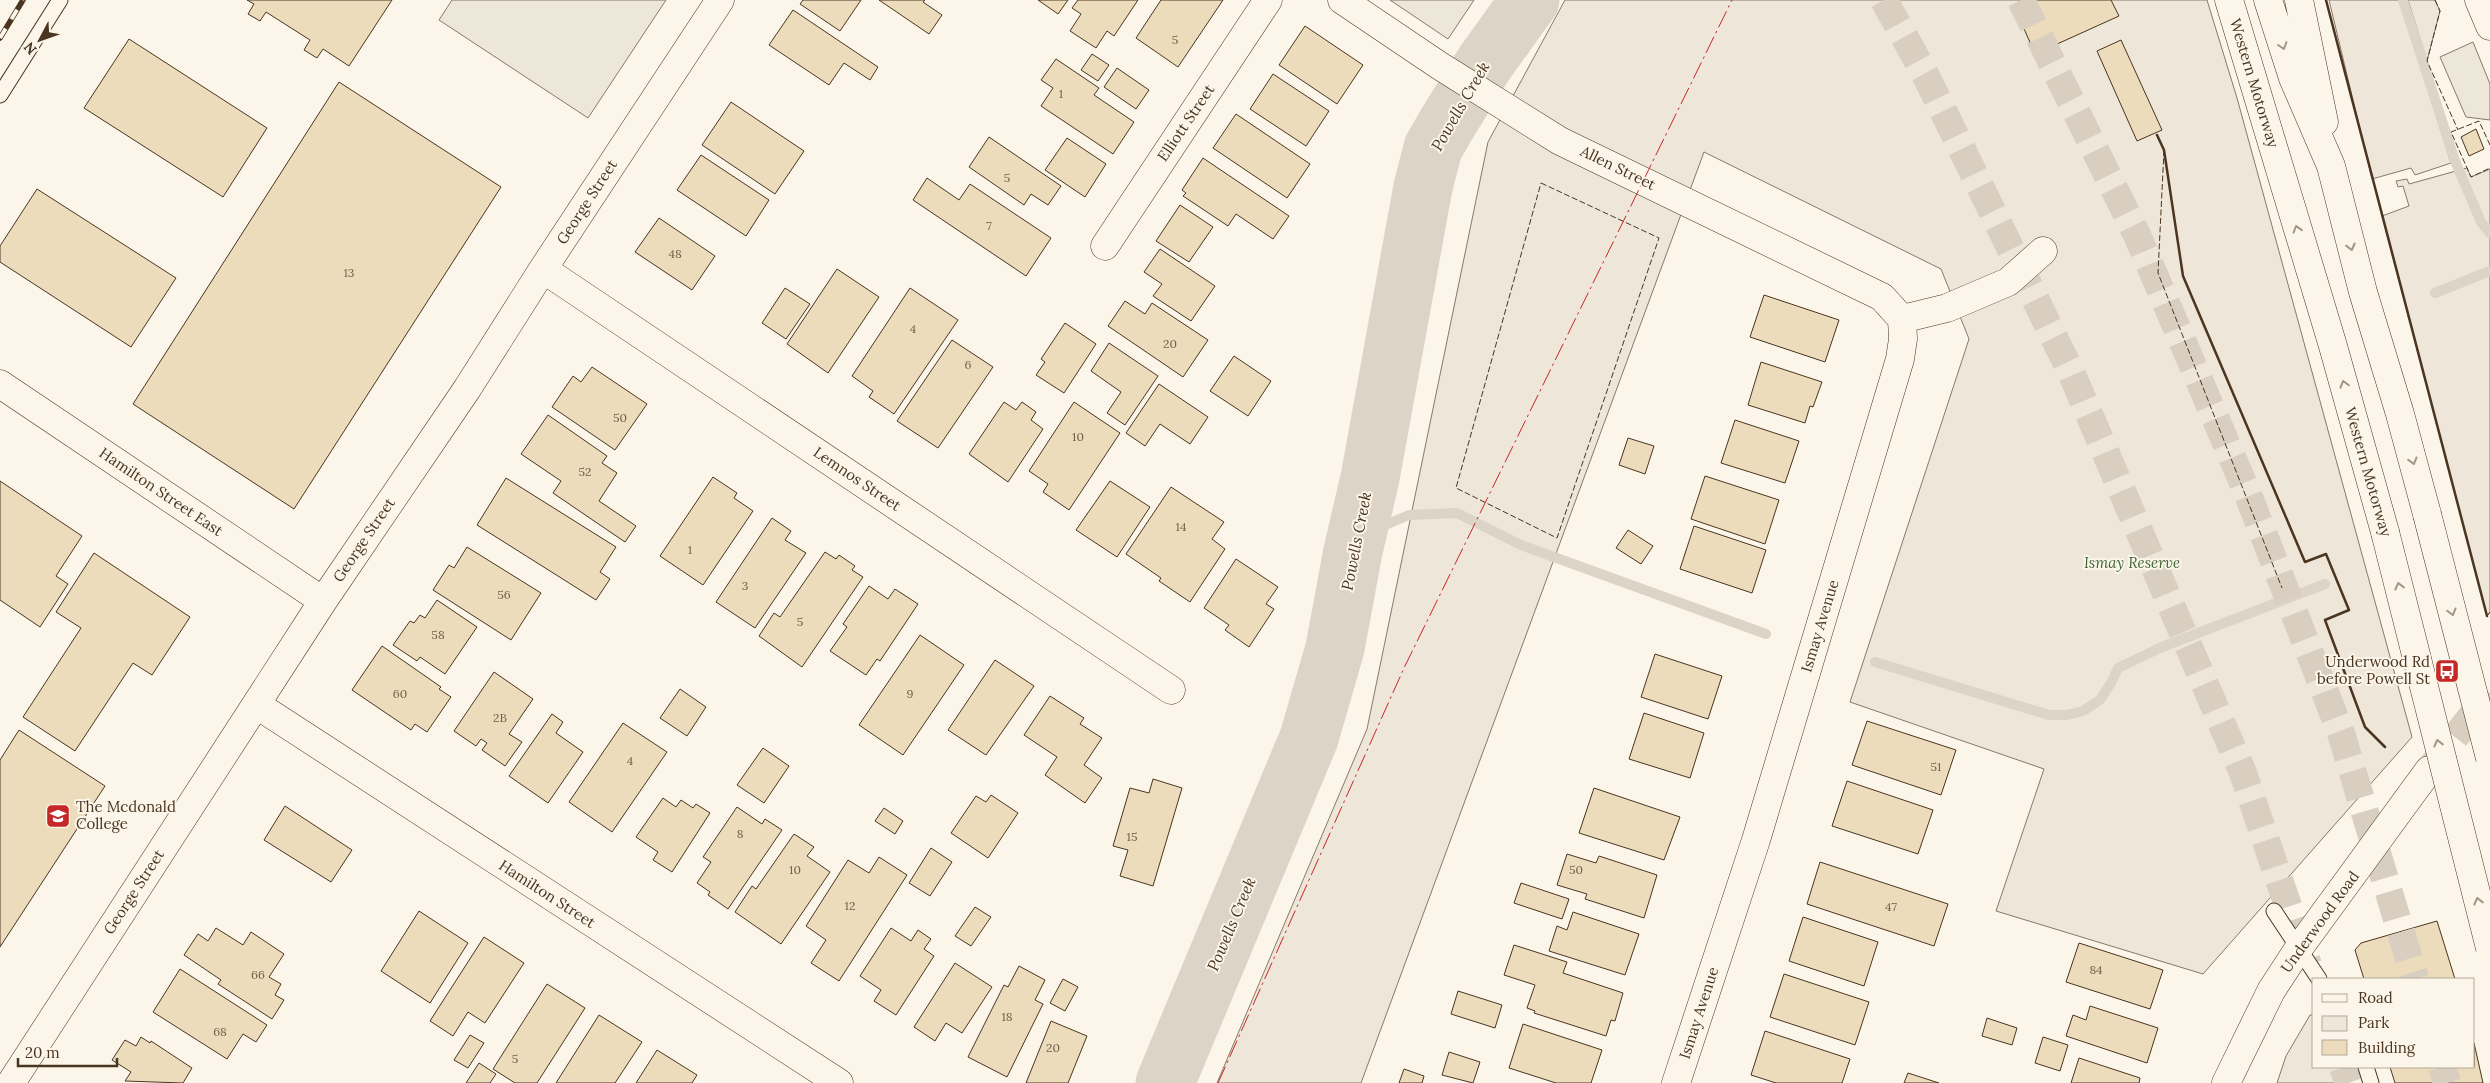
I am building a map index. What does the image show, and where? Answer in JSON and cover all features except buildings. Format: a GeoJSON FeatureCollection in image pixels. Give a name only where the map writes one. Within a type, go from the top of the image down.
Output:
{"type":"FeatureCollection","features":[{"type":"Feature","properties":{"kind":"main road","name":"George Street"},"geometry":{"type":"LineString","coordinates":[[11,1083],[323,601],[467,389],[543,269],[720,0]]}},
{"type":"Feature","properties":{"kind":"main road","name":"Elliott Street"},"geometry":{"type":"LineString","coordinates":[[1105,246],[1268,0]]}},
{"type":"Feature","properties":{"kind":"main road","name":"Allen Street"},"geometry":{"type":"LineString","coordinates":[[1342,0],[1494,101],[1568,144],[1882,297],[1902,319]]}},
{"type":"Feature","properties":{"kind":"main road","name":"Western Motorway"},"geometry":{"type":"LineString","coordinates":[[2229,0],[2333,346],[2385,532],[2490,948]]}},
{"type":"Feature","properties":{"kind":"main road"},"geometry":{"type":"LineString","coordinates":[[2268,0],[2293,78],[2331,166]]}},
{"type":"Feature","properties":{"kind":"main road"},"geometry":{"type":"LineString","coordinates":[[2299,0],[2315,72],[2331,166],[2363,292],[2400,414],[2427,514],[2490,758]]}},
{"type":"Feature","properties":{"kind":"main road"},"geometry":{"type":"LineString","coordinates":[[2478,0],[2490,26]]}},
{"type":"Feature","properties":{"kind":"main road"},"geometry":{"type":"LineString","coordinates":[[1902,319],[1947,308],[2008,282],[2043,251]]}},
{"type":"Feature","properties":{"kind":"main road","name":"Lemnos Street"},"geometry":{"type":"LineString","coordinates":[[543,269],[1171,690]]}},
{"type":"Feature","properties":{"kind":"main road","name":"Ismay Avenue"},"geometry":{"type":"LineString","coordinates":[[1676,1083],[1756,840],[1900,358],[1903,339],[1902,319]]}},
{"type":"Feature","properties":{"kind":"main road","name":"Hamilton Street East"},"geometry":{"type":"LineString","coordinates":[[0,384],[323,601]]}},
{"type":"Feature","properties":{"kind":"main road","name":"Hamilton Street"},"geometry":{"type":"LineString","coordinates":[[257,705],[838,1083]]}},
{"type":"Feature","properties":{"kind":"main road","name":"Underwood Road"},"geometry":{"type":"LineString","coordinates":[[2226,1083],[2271,991],[2299,948],[2429,770]]}},
{"type":"Feature","properties":{"kind":"lane"},"geometry":{"type":"LineString","coordinates":[[0,95],[60,0]]}},
{"type":"Feature","properties":{"kind":"lane"},"geometry":{"type":"LineString","coordinates":[[2274,911],[2318,978]]}},
{"type":"Feature","properties":{"kind":"lane"},"geometry":{"type":"LineString","coordinates":[[2366,1068],[2371,1083]]}},
{"type":"Feature","properties":{"kind":"green space","name":"Ismay Reserve"},"geometry":{"type":"Polygon","coordinates":[[[1565,0],[2207,0],[2237,98],[2412,737],[2203,974],[1996,911],[2044,769],[1850,702],[1969,339],[1941,269],[1704,152],[1361,1083],[1217,1083],[1367,729],[1488,142],[1565,0]]]}},
{"type":"Feature","properties":{"kind":"green space"},"geometry":{"type":"Polygon","coordinates":[[[2329,0],[2400,0],[2451,163],[2415,175],[2411,168],[2372,179],[2329,0]]]}},
{"type":"Feature","properties":{"kind":"green space"},"geometry":{"type":"Polygon","coordinates":[[[2408,0],[2435,0],[2440,11],[2427,61],[2408,0]]]}},
{"type":"Feature","properties":{"kind":"green space"},"geometry":{"type":"Polygon","coordinates":[[[2467,168],[2471,177],[2490,169],[2490,612],[2487,616],[2382,216],[2409,206],[2403,186],[2398,187],[2396,181],[2407,179],[2409,184],[2467,168]]]}},
{"type":"Feature","properties":{"kind":"green space"},"geometry":{"type":"Polygon","coordinates":[[[2310,1015],[2312,1015],[2312,1068],[2342,1068],[2347,1083],[2277,1083],[2286,1056],[2310,1015]]]}},
{"type":"Feature","properties":{"kind":"shaded area"},"geometry":{"type":"Polygon","coordinates":[[[452,0],[666,0],[588,118],[439,20],[452,0]]]}},
{"type":"Feature","properties":{"kind":"shaded area"},"geometry":{"type":"Polygon","coordinates":[[[1390,0],[1474,0],[1448,39],[1390,0]]]}},
{"type":"Feature","properties":{"kind":"shaded area"},"geometry":{"type":"Polygon","coordinates":[[[2473,42],[2490,84],[2490,120],[2466,117],[2440,57],[2473,42]]]}},
{"type":"Feature","properties":{"kind":"waterway","name":"Powells Creek"},"geometry":{"type":"LineString","coordinates":[[1165,1083],[1309,738],[1335,648],[1353,551],[1370,478],[1423,187],[1433,148],[1484,64],[1530,0]]}},
{"type":"Feature","properties":{"kind":"waterway"},"geometry":{"type":"LineString","coordinates":[[2403,0],[2455,161],[2481,222],[2490,233]]}},
{"type":"Feature","properties":{"kind":"waterway"},"geometry":{"type":"LineString","coordinates":[[2435,293],[2490,271]]}},
{"type":"Feature","properties":{"kind":"waterway"},"geometry":{"type":"LineString","coordinates":[[1353,551],[1383,526],[1409,515],[1457,513],[1521,545],[1766,634]]}},
{"type":"Feature","properties":{"kind":"waterway"},"geometry":{"type":"LineString","coordinates":[[1875,662],[2049,715],[2067,715],[2083,711],[2100,700],[2118,668],[2162,647],[2325,584]]}},
{"type":"Feature","properties":{"kind":"tunnel"},"geometry":{"type":"LineString","coordinates":[[1884,0],[1925,74],[2071,372],[2243,773],[2308,965]]}},
{"type":"Feature","properties":{"kind":"tunnel"},"geometry":{"type":"LineString","coordinates":[[2021,0],[2137,235],[2247,492],[2341,733],[2415,978]]}},
{"type":"Feature","properties":{"kind":"tunnel"},"geometry":{"type":"LineString","coordinates":[[2429,770],[2490,693]]}},
{"type":"Feature","properties":{"kind":"tunnel"},"geometry":{"type":"LineString","coordinates":[[2343,1068],[2349,1083]]}},
{"type":"Feature","properties":{"kind":"tunnel"},"geometry":{"type":"LineString","coordinates":[[2442,1068],[2447,1083]]}},
{"type":"Feature","properties":{"kind":"railway"},"geometry":{"type":"LineString","coordinates":[[0,38],[23,0]]}},
{"type":"Feature","properties":{"kind":"fence"},"geometry":{"type":"LineString","coordinates":[[2435,0],[2440,11],[2427,61],[2458,130]]}},
{"type":"Feature","properties":{"kind":"fence"},"geometry":{"type":"LineString","coordinates":[[2490,145],[2479,121],[2451,132],[2471,177],[2490,168]]}},
{"type":"Feature","properties":{"kind":"fence"},"geometry":{"type":"LineString","coordinates":[[2164,150],[2158,273],[2282,588]]}},
{"type":"Feature","properties":{"kind":"fence"},"geometry":{"type":"LineString","coordinates":[[1541,183],[1659,238],[1557,538],[1456,488],[1541,183]]}},
{"type":"Feature","properties":{"kind":"fence"},"geometry":{"type":"LineString","coordinates":[[2487,616],[2490,612]]}},
{"type":"Feature","properties":{"kind":"wall"},"geometry":{"type":"LineString","coordinates":[[2326,0],[2487,616]]}},
{"type":"Feature","properties":{"kind":"wall"},"geometry":{"type":"LineString","coordinates":[[2157,135],[2164,150],[2183,276],[2305,562],[2326,554],[2349,610],[2325,620],[2365,727],[2385,747]]}},
{"type":"Feature","properties":{"kind":"power"},"geometry":{"type":"LineString","coordinates":[[1218,1083],[1404,668],[1732,0]]}},
{"type":"Feature","properties":{"kind":"place","name":"Underwood Rd before Powell St"},"geometry":{"type":"Point","coordinates":[2447,671]}},
{"type":"Feature","properties":{"kind":"place","name":"The Mcdonald College"},"geometry":{"type":"Point","coordinates":[58,816]}}]}
